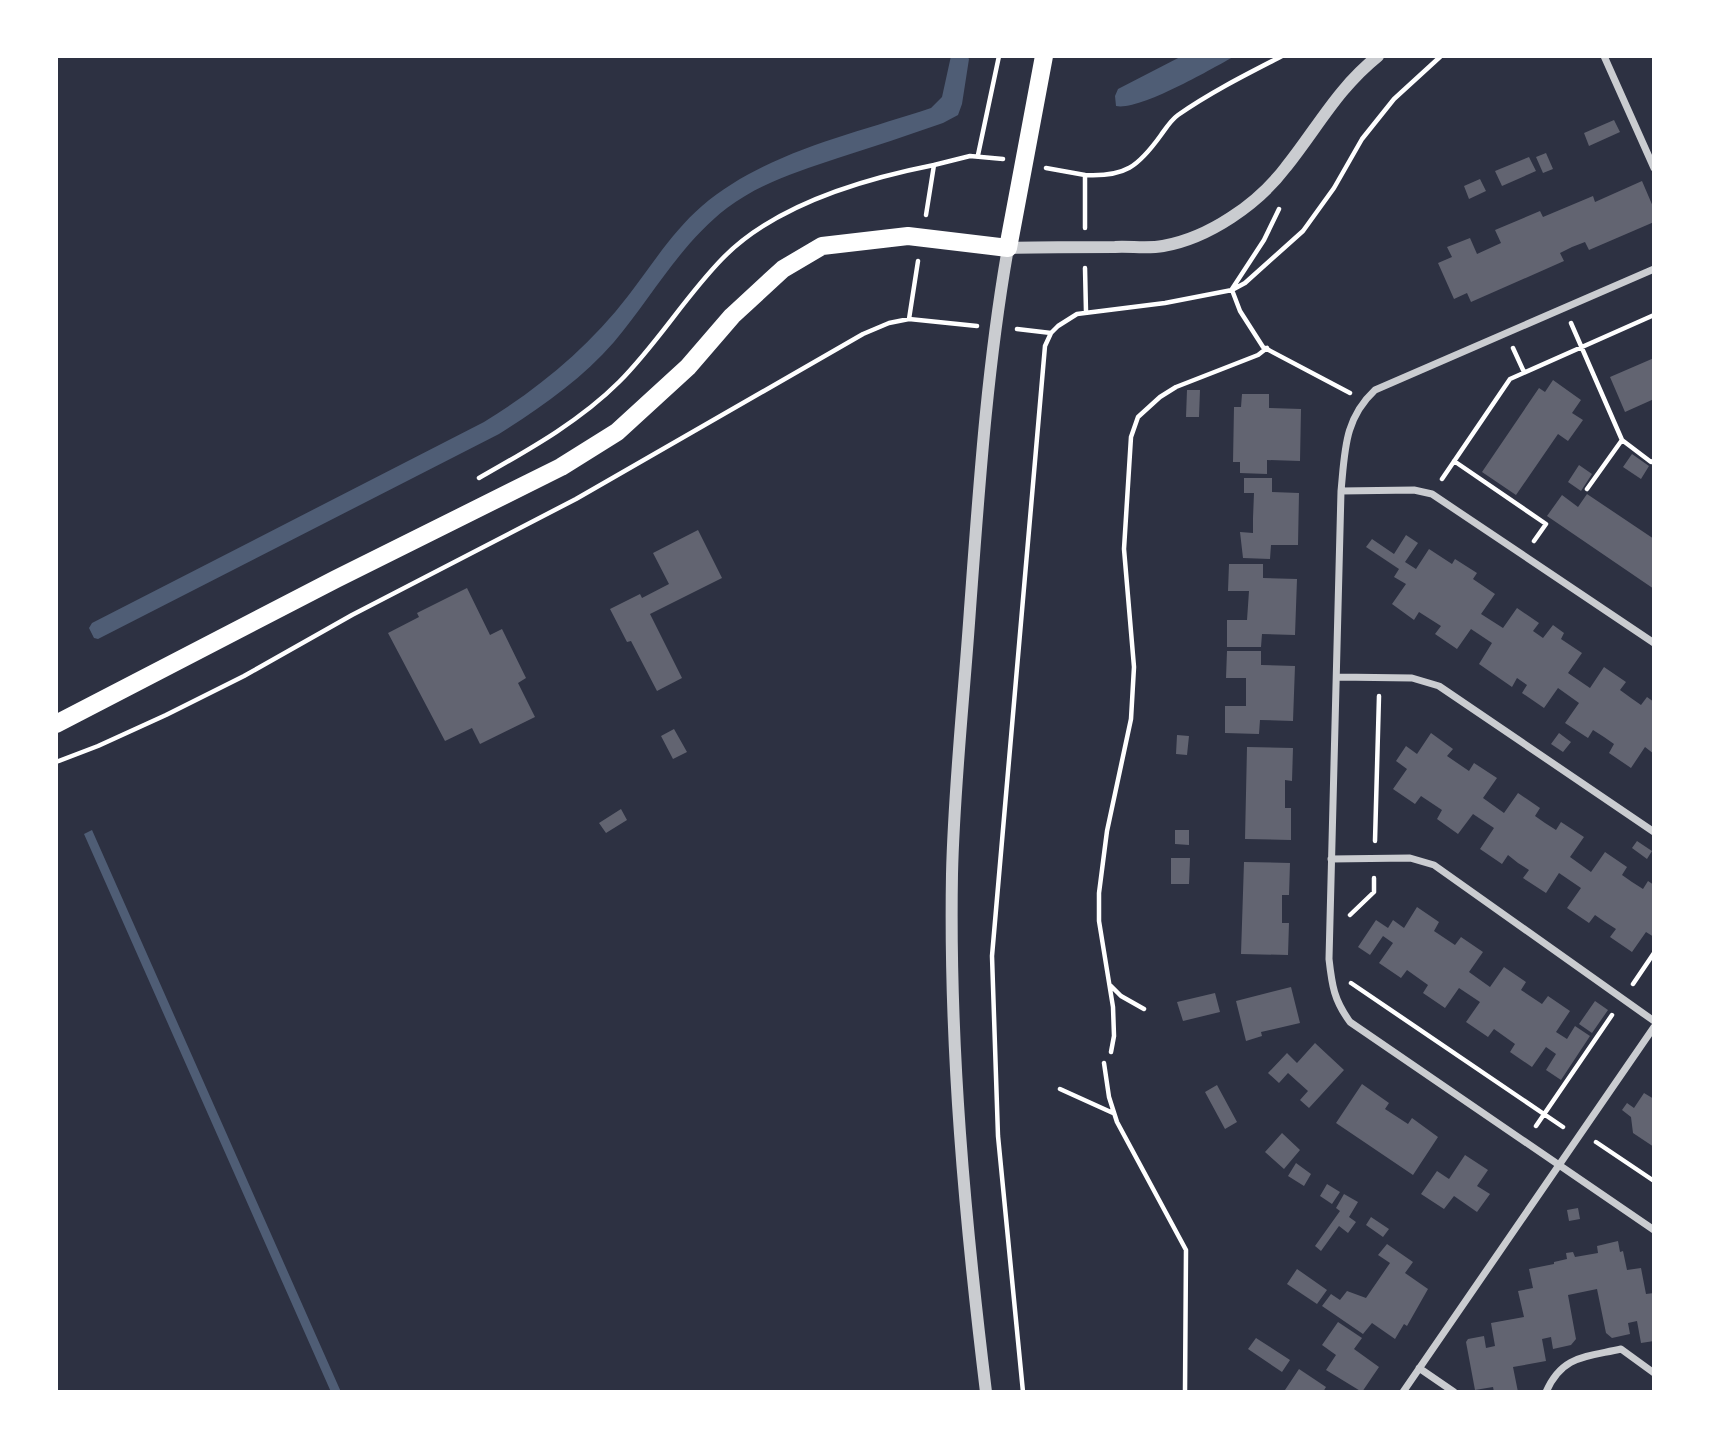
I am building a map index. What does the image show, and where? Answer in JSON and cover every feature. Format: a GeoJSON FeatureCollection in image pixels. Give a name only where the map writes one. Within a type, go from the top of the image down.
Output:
{"type":"FeatureCollection","features":[{"type":"Feature","properties":{"kind":"main road"},"geometry":{"type":"LineString","coordinates":[[56,724],[335,579],[561,467],[617,432],[688,367],[732,316],[783,269],[822,246],[908,236],[1008,248],[1044,56]]}},
{"type":"Feature","properties":{"kind":"street"},"geometry":{"type":"LineString","coordinates":[[986,1392],[974,1295],[957,1087],[952,871],[976,525],[994,327],[1008,248],[1162,246],[1206,231],[1243,209],[1268,189],[1325,111],[1360,71],[1378,56]]}},
{"type":"Feature","properties":{"kind":"street"},"geometry":{"type":"LineString","coordinates":[[1604,56],[1654,168]]}},
{"type":"Feature","properties":{"kind":"street"},"geometry":{"type":"LineString","coordinates":[[1654,269],[1375,390],[1360,403],[1346,437],[1341,491],[1329,958],[1333,992],[1350,1022],[1654,1230]]}},
{"type":"Feature","properties":{"kind":"street"},"geometry":{"type":"LineString","coordinates":[[1341,491],[1414,490],[1432,494],[1654,643]]}},
{"type":"Feature","properties":{"kind":"street"},"geometry":{"type":"LineString","coordinates":[[1336,677],[1412,678],[1439,686],[1654,832]]}},
{"type":"Feature","properties":{"kind":"street"},"geometry":{"type":"LineString","coordinates":[[1331,859],[1410,858],[1434,865],[1654,1021]]}},
{"type":"Feature","properties":{"kind":"street"},"geometry":{"type":"LineString","coordinates":[[1403,1392],[1654,1027]]}},
{"type":"Feature","properties":{"kind":"street"},"geometry":{"type":"LineString","coordinates":[[1546,1392],[1552,1377],[1569,1361],[1621,1349],[1654,1373]]}},
{"type":"Feature","properties":{"kind":"street"},"geometry":{"type":"LineString","coordinates":[[1419,1368],[1454,1392]]}},
{"type":"Feature","properties":{"kind":"path"},"geometry":{"type":"LineString","coordinates":[[978,155],[999,56]]}},
{"type":"Feature","properties":{"kind":"path"},"geometry":{"type":"LineString","coordinates":[[1085,175],[1108,177],[1129,170],[1144,158],[1174,117],[1219,88],[1282,56]]}},
{"type":"Feature","properties":{"kind":"path"},"geometry":{"type":"LineString","coordinates":[[1023,1392],[998,1136],[992,956],[1043,358],[1051,333],[1077,314],[1165,303],[1232,290],[1253,276],[1303,231],[1334,188],[1362,139],[1394,99],[1441,56]]}},
{"type":"Feature","properties":{"kind":"path"},"geometry":{"type":"LineString","coordinates":[[477,478],[558,431],[612,388],[723,258],[755,231],[789,210],[813,201],[877,179],[934,165]]}},
{"type":"Feature","properties":{"kind":"path"},"geometry":{"type":"LineString","coordinates":[[1232,290],[1275,219],[1286,186],[1287,166]]}},
{"type":"Feature","properties":{"kind":"path"},"geometry":{"type":"LineString","coordinates":[[1232,290],[1240,311],[1267,348],[1346,390],[1360,403]]}},
{"type":"Feature","properties":{"kind":"path"},"geometry":{"type":"LineString","coordinates":[[1564,308],[1622,440],[1653,463]]}},
{"type":"Feature","properties":{"kind":"path"},"geometry":{"type":"LineString","coordinates":[[1432,494],[1510,379],[1654,315]]}},
{"type":"Feature","properties":{"kind":"path"},"geometry":{"type":"LineString","coordinates":[[56,762],[166,715],[244,676],[352,615],[587,492],[863,334],[889,323],[909,319]]}},
{"type":"Feature","properties":{"kind":"path"},"geometry":{"type":"LineString","coordinates":[[1111,1052],[1114,1036],[1111,986],[1099,922],[1099,893],[1107,831],[1131,719],[1134,667],[1124,549],[1130,437],[1138,417],[1160,397],[1176,387],[1258,355],[1267,348]]}},
{"type":"Feature","properties":{"kind":"path"},"geometry":{"type":"LineString","coordinates":[[1587,489],[1622,440]]}},
{"type":"Feature","properties":{"kind":"path"},"geometry":{"type":"LineString","coordinates":[[1454,461],[1546,524],[1524,555]]}},
{"type":"Feature","properties":{"kind":"path"},"geometry":{"type":"LineString","coordinates":[[1331,915],[1350,915],[1374,892],[1379,677]]}},
{"type":"Feature","properties":{"kind":"path"},"geometry":{"type":"LineString","coordinates":[[1525,1142],[1654,953]]}},
{"type":"Feature","properties":{"kind":"path"},"geometry":{"type":"LineString","coordinates":[[1329,958],[1348,981],[1570,1131],[1581,1133],[1654,1181]]}},
{"type":"Feature","properties":{"kind":"path"},"geometry":{"type":"LineString","coordinates":[[1111,986],[1121,996],[1144,1009]]}},
{"type":"Feature","properties":{"kind":"path"},"geometry":{"type":"LineString","coordinates":[[1104,1063],[1114,1113],[1138,1165],[1186,1251],[1185,1392]]}},
{"type":"Feature","properties":{"kind":"path"},"geometry":{"type":"LineString","coordinates":[[1060,1089],[1114,1113]]}},
{"type":"Feature","properties":{"kind":"water"},"geometry":{"type":"Polygon","coordinates":[[[951,56],[967,56],[969,59],[958,115],[943,123],[780,178],[727,208],[710,222],[681,254],[602,356],[530,414],[499,434],[98,639],[94,638],[89,628],[92,623],[484,422],[504,409],[562,366],[597,333],[672,238],[702,206],[727,187],[782,158],[811,146],[931,108],[942,97],[951,56]]]}},
{"type":"Feature","properties":{"kind":"water"},"geometry":{"type":"Polygon","coordinates":[[[1182,56],[1235,56],[1158,96],[1127,106],[1116,106],[1115,96],[1118,89],[1182,56]]]}},
{"type":"Feature","properties":{"kind":"water"},"geometry":{"type":"Polygon","coordinates":[[[92,830],[341,1392],[331,1392],[84,834],[92,830]]]}},
{"type":"Feature","properties":{"kind":"building"},"geometry":{"type":"Polygon","coordinates":[[[1614,120],[1620,132],[1589,146],[1584,133],[1614,120]]]}},
{"type":"Feature","properties":{"kind":"building"},"geometry":{"type":"Polygon","coordinates":[[[1546,153],[1553,169],[1543,173],[1536,157],[1546,153]]]}},
{"type":"Feature","properties":{"kind":"building"},"geometry":{"type":"Polygon","coordinates":[[[1529,157],[1536,171],[1502,186],[1495,171],[1529,157]]]}},
{"type":"Feature","properties":{"kind":"building"},"geometry":{"type":"Polygon","coordinates":[[[1480,179],[1486,191],[1469,199],[1464,186],[1480,179]]]}},
{"type":"Feature","properties":{"kind":"building"},"geometry":{"type":"Polygon","coordinates":[[[1642,181],[1654,209],[1654,222],[1589,250],[1585,242],[1572,247],[1560,253],[1564,261],[1471,302],[1467,293],[1454,299],[1438,263],[1452,257],[1447,247],[1470,238],[1477,254],[1501,243],[1495,230],[1540,211],[1543,217],[1593,196],[1595,202],[1642,181]]]}},
{"type":"Feature","properties":{"kind":"building"},"geometry":{"type":"Polygon","coordinates":[[[1654,358],[1654,399],[1625,412],[1610,377],[1654,358]]]}},
{"type":"Feature","properties":{"kind":"building"},"geometry":{"type":"Polygon","coordinates":[[[1553,380],[1581,400],[1572,413],[1583,420],[1568,441],[1558,434],[1516,495],[1482,472],[1539,388],[1545,392],[1553,380]]]}},
{"type":"Feature","properties":{"kind":"building"},"geometry":{"type":"Polygon","coordinates":[[[1187,390],[1200,390],[1199,417],[1186,417],[1187,390]]]}},
{"type":"Feature","properties":{"kind":"building"},"geometry":{"type":"Polygon","coordinates":[[[1242,394],[1269,394],[1269,408],[1301,409],[1300,461],[1267,460],[1267,474],[1240,473],[1240,462],[1233,462],[1234,407],[1241,407],[1242,394]]]}},
{"type":"Feature","properties":{"kind":"building"},"geometry":{"type":"Polygon","coordinates":[[[1632,454],[1649,466],[1641,479],[1623,467],[1632,454]]]}},
{"type":"Feature","properties":{"kind":"building"},"geometry":{"type":"Polygon","coordinates":[[[1579,465],[1592,474],[1581,491],[1568,482],[1579,465]]]}},
{"type":"Feature","properties":{"kind":"building"},"geometry":{"type":"Polygon","coordinates":[[[1244,478],[1272,478],[1272,492],[1299,493],[1298,545],[1271,545],[1270,559],[1243,558],[1240,532],[1253,533],[1254,493],[1244,493],[1244,478]]]}},
{"type":"Feature","properties":{"kind":"building"},"geometry":{"type":"Polygon","coordinates":[[[1587,494],[1654,539],[1654,589],[1547,516],[1562,495],[1578,507],[1587,494]]]}},
{"type":"Feature","properties":{"kind":"building"},"geometry":{"type":"Polygon","coordinates":[[[698,530],[722,578],[650,614],[682,678],[657,691],[631,641],[627,642],[610,609],[640,594],[642,598],[669,584],[653,553],[698,530]]]}},
{"type":"Feature","properties":{"kind":"building"},"geometry":{"type":"Polygon","coordinates":[[[1406,535],[1418,543],[1405,562],[1416,569],[1429,549],[1452,564],[1455,559],[1477,573],[1473,579],[1495,594],[1481,614],[1503,628],[1517,608],[1539,623],[1533,631],[1543,638],[1553,625],[1564,633],[1561,639],[1582,653],[1568,673],[1590,688],[1604,667],[1626,682],[1620,690],[1641,705],[1647,697],[1654,702],[1654,754],[1645,747],[1631,768],[1609,753],[1614,744],[1604,737],[1593,730],[1588,738],[1565,723],[1579,703],[1558,688],[1544,708],[1522,693],[1527,685],[1517,678],[1512,687],[1479,664],[1492,643],[1471,629],[1457,649],[1435,634],[1441,626],[1419,612],[1414,620],[1392,604],[1406,584],[1394,577],[1399,569],[1366,547],[1372,539],[1394,554],[1406,535]]]}},
{"type":"Feature","properties":{"kind":"building"},"geometry":{"type":"Polygon","coordinates":[[[1229,564],[1263,564],[1263,578],[1297,579],[1295,635],[1262,634],[1261,647],[1227,647],[1227,620],[1247,620],[1249,591],[1228,591],[1229,564]]]}},
{"type":"Feature","properties":{"kind":"building"},"geometry":{"type":"Polygon","coordinates":[[[467,588],[490,635],[502,629],[526,678],[518,683],[535,717],[480,744],[472,728],[445,741],[388,633],[419,617],[417,613],[467,588]]]}},
{"type":"Feature","properties":{"kind":"building"},"geometry":{"type":"Polygon","coordinates":[[[1227,651],[1261,651],[1261,665],[1295,666],[1293,721],[1260,720],[1259,734],[1225,733],[1225,706],[1246,706],[1246,678],[1226,678],[1227,651]]]}},
{"type":"Feature","properties":{"kind":"building"},"geometry":{"type":"Polygon","coordinates":[[[674,729],[687,752],[673,759],[661,736],[674,729]]]}},
{"type":"Feature","properties":{"kind":"building"},"geometry":{"type":"Polygon","coordinates":[[[1431,733],[1453,749],[1447,756],[1469,771],[1474,763],[1497,778],[1483,798],[1504,813],[1518,793],[1540,808],[1535,816],[1545,823],[1556,830],[1561,822],[1584,837],[1570,857],[1591,872],[1605,852],[1627,867],[1622,875],[1632,882],[1643,889],[1648,881],[1654,885],[1654,937],[1646,932],[1632,952],[1610,937],[1616,929],[1595,915],[1589,923],[1567,908],[1581,888],[1559,873],[1546,893],[1523,878],[1529,870],[1508,855],[1502,864],[1480,849],[1494,828],[1473,814],[1458,834],[1437,819],[1442,810],[1421,796],[1415,804],[1393,789],[1407,769],[1396,761],[1406,746],[1417,754],[1431,733]]]}},
{"type":"Feature","properties":{"kind":"building"},"geometry":{"type":"Polygon","coordinates":[[[1559,733],[1571,742],[1563,752],[1551,744],[1559,733]]]}},
{"type":"Feature","properties":{"kind":"building"},"geometry":{"type":"Polygon","coordinates":[[[1177,735],[1189,736],[1187,755],[1176,754],[1177,735]]]}},
{"type":"Feature","properties":{"kind":"building"},"geometry":{"type":"Polygon","coordinates":[[[1247,747],[1293,748],[1292,781],[1285,780],[1285,808],[1291,808],[1291,840],[1245,839],[1247,747]]]}},
{"type":"Feature","properties":{"kind":"building"},"geometry":{"type":"Polygon","coordinates":[[[621,809],[627,820],[606,833],[599,823],[621,809]]]}},
{"type":"Feature","properties":{"kind":"building"},"geometry":{"type":"Polygon","coordinates":[[[1175,830],[1189,830],[1189,845],[1175,844],[1175,830]]]}},
{"type":"Feature","properties":{"kind":"building"},"geometry":{"type":"Polygon","coordinates":[[[1637,841],[1652,851],[1647,859],[1632,848],[1637,841]]]}},
{"type":"Feature","properties":{"kind":"building"},"geometry":{"type":"Polygon","coordinates":[[[1171,858],[1190,858],[1189,884],[1171,884],[1171,858]]]}},
{"type":"Feature","properties":{"kind":"building"},"geometry":{"type":"Polygon","coordinates":[[[1244,862],[1290,863],[1289,895],[1282,895],[1282,923],[1289,923],[1288,955],[1241,954],[1244,862]]]}},
{"type":"Feature","properties":{"kind":"building"},"geometry":{"type":"Polygon","coordinates":[[[1417,907],[1439,922],[1434,931],[1455,945],[1461,937],[1483,952],[1469,972],[1490,987],[1504,967],[1526,982],[1521,990],[1542,1004],[1548,996],[1570,1011],[1556,1032],[1567,1039],[1575,1026],[1590,1036],[1561,1080],[1546,1070],[1556,1054],[1546,1047],[1532,1067],[1510,1052],[1515,1044],[1494,1029],[1488,1037],[1466,1022],[1480,1002],[1459,988],[1445,1008],[1423,993],[1428,985],[1407,970],[1401,978],[1379,963],[1393,943],[1383,936],[1370,955],[1358,947],[1376,920],[1388,928],[1393,920],[1404,928],[1417,907]]]}},
{"type":"Feature","properties":{"kind":"building"},"geometry":{"type":"Polygon","coordinates":[[[1291,987],[1300,1023],[1261,1032],[1262,1036],[1246,1041],[1236,1001],[1291,987]]]}},
{"type":"Feature","properties":{"kind":"building"},"geometry":{"type":"Polygon","coordinates":[[[1215,993],[1220,1012],[1183,1021],[1177,1002],[1215,993]]]}},
{"type":"Feature","properties":{"kind":"building"},"geometry":{"type":"Polygon","coordinates":[[[1595,1001],[1608,1010],[1592,1033],[1579,1024],[1595,1001]]]}},
{"type":"Feature","properties":{"kind":"building"},"geometry":{"type":"Polygon","coordinates":[[[1315,1043],[1344,1070],[1309,1108],[1300,1100],[1308,1091],[1288,1073],[1279,1083],[1268,1073],[1287,1053],[1297,1063],[1315,1043]]]}},
{"type":"Feature","properties":{"kind":"building"},"geometry":{"type":"Polygon","coordinates":[[[1362,1084],[1389,1103],[1385,1109],[1408,1124],[1412,1118],[1438,1137],[1413,1175],[1336,1123],[1362,1084]]]}},
{"type":"Feature","properties":{"kind":"building"},"geometry":{"type":"Polygon","coordinates":[[[1217,1085],[1237,1122],[1225,1129],[1205,1092],[1217,1085]]]}},
{"type":"Feature","properties":{"kind":"building"},"geometry":{"type":"Polygon","coordinates":[[[1644,1093],[1654,1099],[1654,1147],[1633,1133],[1631,1117],[1622,1110],[1627,1103],[1634,1108],[1644,1093]]]}},
{"type":"Feature","properties":{"kind":"building"},"geometry":{"type":"Polygon","coordinates":[[[1282,1133],[1300,1150],[1284,1169],[1265,1152],[1282,1133]]]}},
{"type":"Feature","properties":{"kind":"building"},"geometry":{"type":"Polygon","coordinates":[[[1465,1155],[1488,1170],[1477,1186],[1490,1194],[1477,1212],[1454,1196],[1444,1209],[1421,1194],[1437,1171],[1449,1179],[1465,1155]]]}},
{"type":"Feature","properties":{"kind":"building"},"geometry":{"type":"Polygon","coordinates":[[[1296,1163],[1311,1174],[1304,1186],[1288,1176],[1296,1163]]]}},
{"type":"Feature","properties":{"kind":"building"},"geometry":{"type":"Polygon","coordinates":[[[1327,1184],[1340,1192],[1332,1204],[1320,1196],[1327,1184]]]}},
{"type":"Feature","properties":{"kind":"building"},"geometry":{"type":"Polygon","coordinates":[[[1344,1194],[1358,1202],[1349,1217],[1356,1222],[1348,1233],[1339,1226],[1321,1251],[1315,1246],[1340,1211],[1336,1208],[1344,1194]]]}},
{"type":"Feature","properties":{"kind":"building"},"geometry":{"type":"Polygon","coordinates":[[[1578,1208],[1580,1219],[1569,1221],[1567,1210],[1578,1208]]]}},
{"type":"Feature","properties":{"kind":"building"},"geometry":{"type":"Polygon","coordinates":[[[1371,1217],[1389,1229],[1383,1237],[1366,1225],[1371,1217]]]}},
{"type":"Feature","properties":{"kind":"building"},"geometry":{"type":"Polygon","coordinates":[[[1618,1241],[1627,1270],[1641,1268],[1646,1294],[1654,1293],[1654,1341],[1641,1343],[1637,1321],[1628,1323],[1630,1334],[1612,1338],[1606,1333],[1597,1289],[1568,1295],[1576,1339],[1571,1345],[1553,1349],[1551,1337],[1542,1339],[1546,1361],[1513,1367],[1518,1392],[1494,1392],[1493,1387],[1475,1390],[1466,1342],[1468,1339],[1484,1336],[1486,1348],[1495,1346],[1491,1323],[1524,1317],[1518,1291],[1533,1288],[1529,1269],[1567,1259],[1566,1253],[1573,1252],[1575,1257],[1598,1253],[1597,1246],[1618,1241]]]}},
{"type":"Feature","properties":{"kind":"building"},"geometry":{"type":"Polygon","coordinates":[[[1387,1244],[1413,1262],[1405,1273],[1428,1289],[1407,1326],[1404,1324],[1395,1339],[1372,1323],[1363,1334],[1322,1306],[1331,1294],[1340,1300],[1347,1291],[1366,1298],[1390,1263],[1378,1255],[1387,1244]]]}},
{"type":"Feature","properties":{"kind":"building"},"geometry":{"type":"Polygon","coordinates":[[[1297,1269],[1327,1290],[1317,1304],[1287,1284],[1297,1269]]]}},
{"type":"Feature","properties":{"kind":"building"},"geometry":{"type":"Polygon","coordinates":[[[1338,1322],[1362,1338],[1354,1349],[1379,1367],[1362,1392],[1326,1370],[1336,1355],[1322,1345],[1338,1322]]]}},
{"type":"Feature","properties":{"kind":"building"},"geometry":{"type":"Polygon","coordinates":[[[1256,1338],[1290,1360],[1282,1372],[1248,1349],[1256,1338]]]}},
{"type":"Feature","properties":{"kind":"building"},"geometry":{"type":"Polygon","coordinates":[[[1299,1369],[1326,1387],[1323,1392],[1285,1390],[1299,1369]]]}}]}
